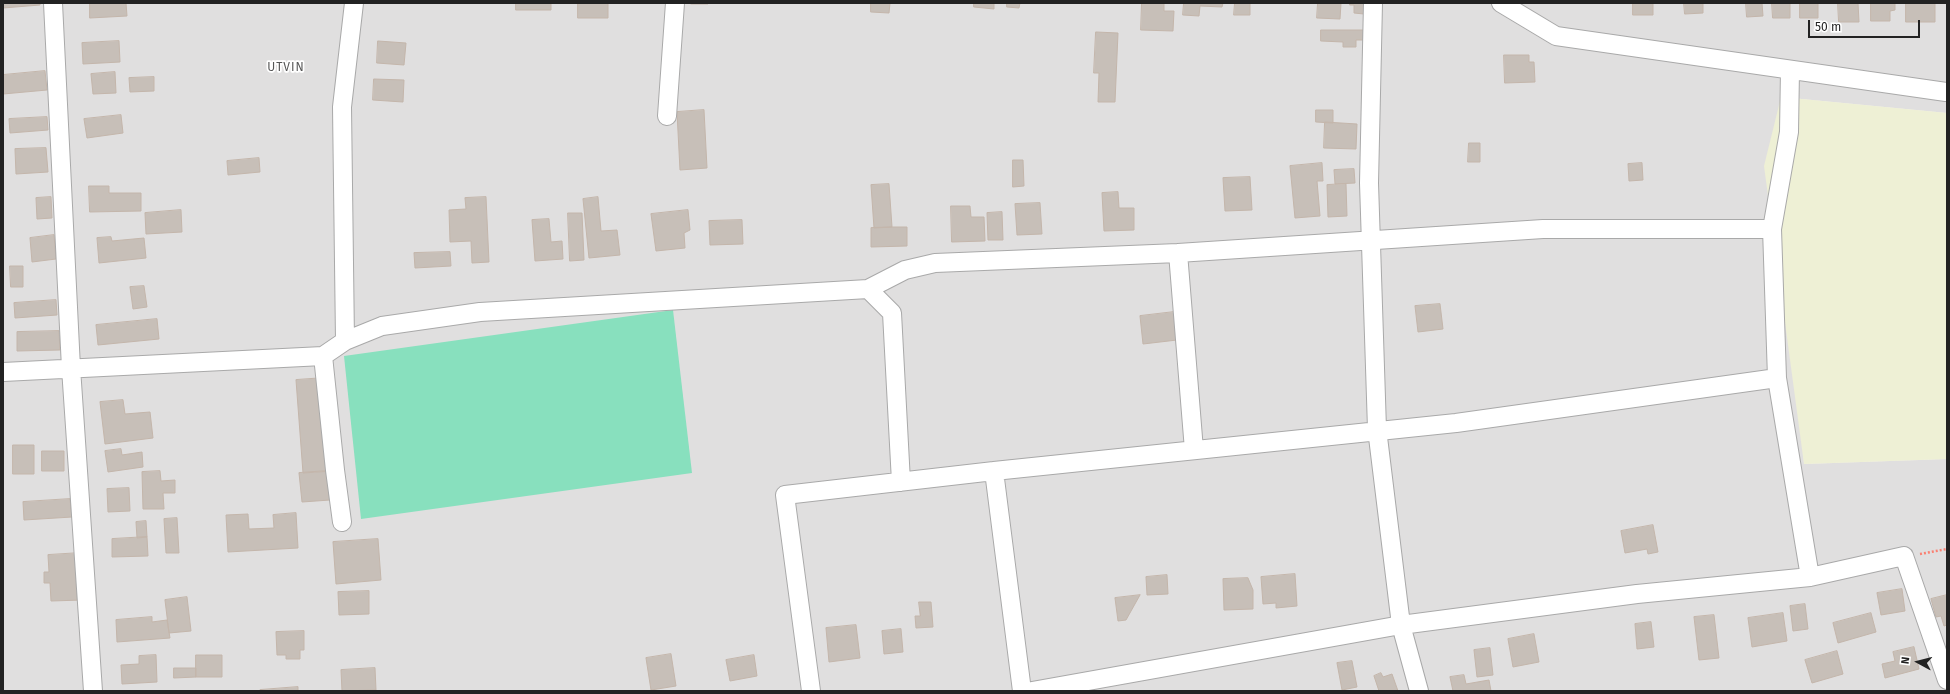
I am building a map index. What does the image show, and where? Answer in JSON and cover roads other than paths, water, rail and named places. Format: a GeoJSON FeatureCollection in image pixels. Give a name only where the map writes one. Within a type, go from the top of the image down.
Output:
{"type":"FeatureCollection","features":[{"type":"Feature","properties":{"kind":"street"},"geometry":{"type":"LineString","coordinates":[[53,3],[71,368],[93,691]]}},
{"type":"Feature","properties":{"kind":"street"},"geometry":{"type":"LineString","coordinates":[[345,341],[342,107],[354,3]]}},
{"type":"Feature","properties":{"kind":"street"},"geometry":{"type":"LineString","coordinates":[[667,116],[675,3]]}},
{"type":"Feature","properties":{"kind":"street"},"geometry":{"type":"LineString","coordinates":[[1373,3],[1369,183],[1377,431],[1401,625],[1419,691]]}},
{"type":"Feature","properties":{"kind":"street"},"geometry":{"type":"LineString","coordinates":[[1502,3],[1556,36],[1946,92]]}},
{"type":"Feature","properties":{"kind":"street"},"geometry":{"type":"LineString","coordinates":[[1790,70],[1789,132],[1772,229],[1777,378],[1810,577]]}},
{"type":"Feature","properties":{"kind":"street"},"geometry":{"type":"LineString","coordinates":[[3,372],[323,356],[345,341],[382,326],[480,312],[868,289],[905,270],[935,263],[1178,253],[1543,229],[1772,229]]}},
{"type":"Feature","properties":{"kind":"street"},"geometry":{"type":"LineString","coordinates":[[1178,253],[1194,450]]}},
{"type":"Feature","properties":{"kind":"street"},"geometry":{"type":"LineString","coordinates":[[868,289],[892,313],[901,482]]}},
{"type":"Feature","properties":{"kind":"street"},"geometry":{"type":"LineString","coordinates":[[323,356],[334,470],[342,522]]}},
{"type":"Feature","properties":{"kind":"street"},"geometry":{"type":"LineString","coordinates":[[811,691],[785,495],[994,471],[1456,423],[1777,378]]}},
{"type":"Feature","properties":{"kind":"street"},"geometry":{"type":"LineString","coordinates":[[994,471],[1022,691]]}},
{"type":"Feature","properties":{"kind":"street"},"geometry":{"type":"LineString","coordinates":[[1032,691],[1401,625],[1637,594],[1810,577],[1904,556],[1947,680]]}},
{"type":"Feature","properties":{"kind":"district","name":"UTVIN"},"geometry":{"type":"Point","coordinates":[286,68]}}]}
